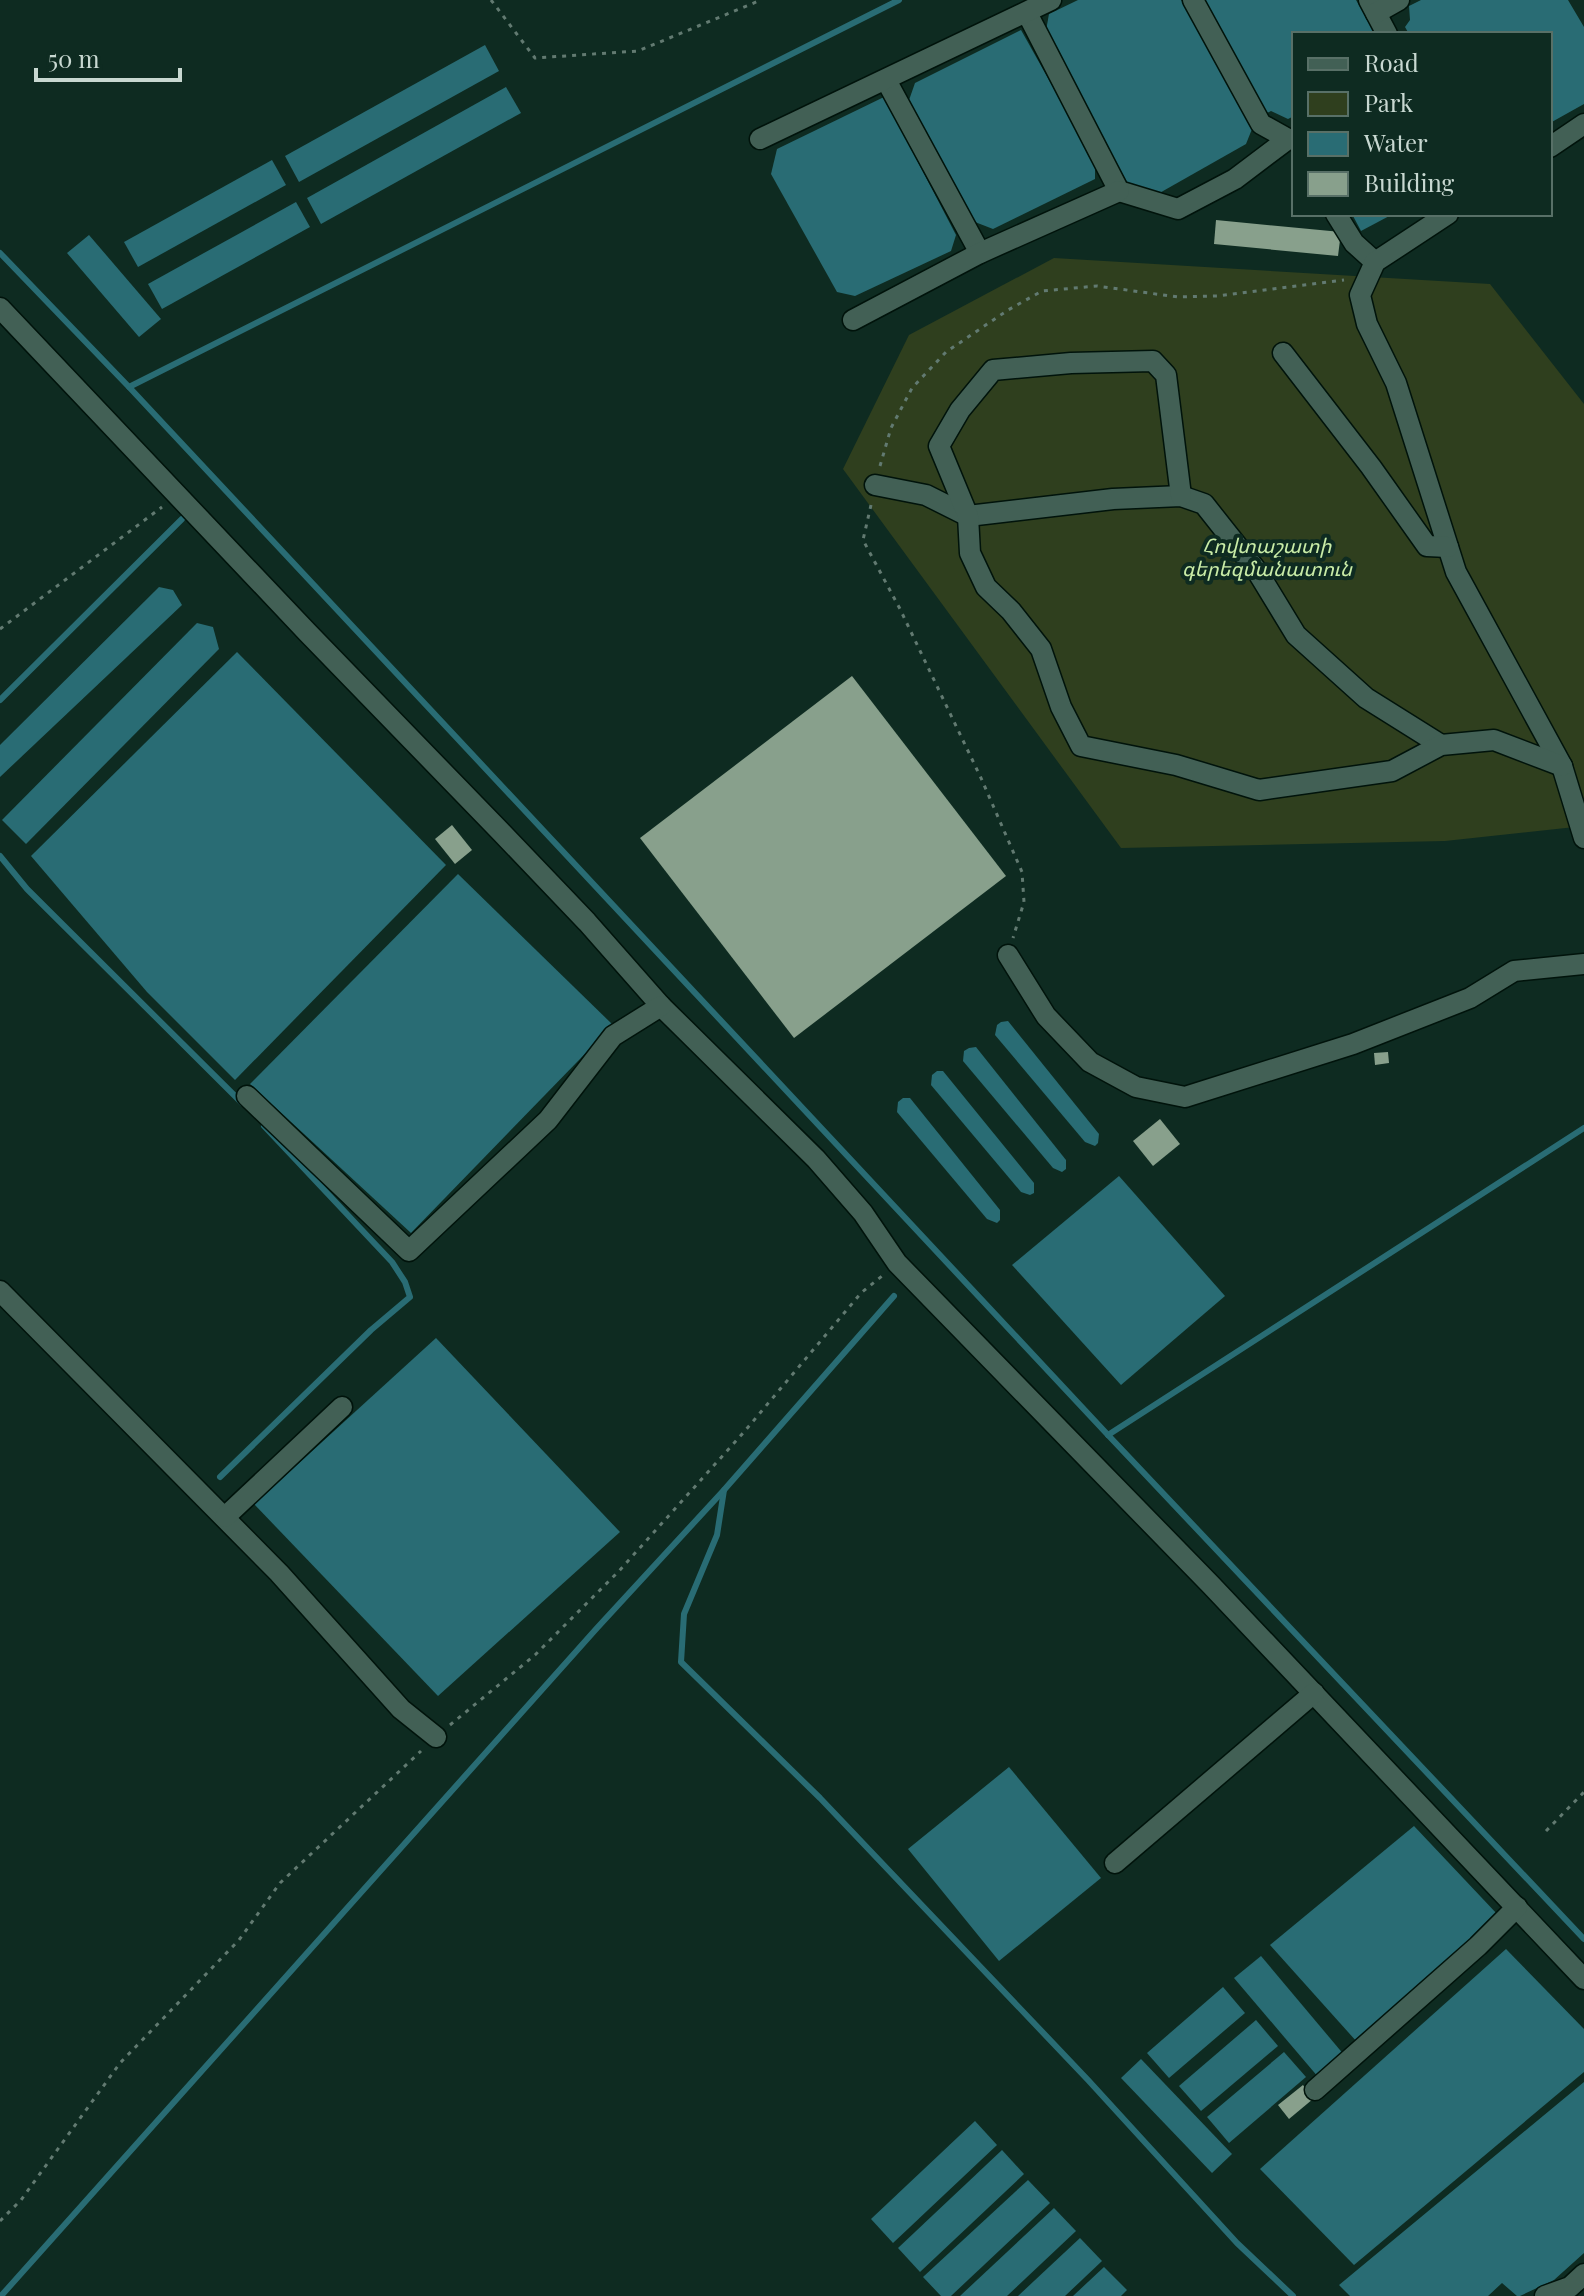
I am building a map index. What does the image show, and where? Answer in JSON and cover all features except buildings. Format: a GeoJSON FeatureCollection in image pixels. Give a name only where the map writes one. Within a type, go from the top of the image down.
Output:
{"type":"FeatureCollection","features":[{"type":"Feature","properties":{"kind":"lane"},"geometry":{"type":"LineString","coordinates":[[760,139],[1051,0]]}},
{"type":"Feature","properties":{"kind":"lane"},"geometry":{"type":"LineString","coordinates":[[853,320],[980,253],[1119,191],[1178,209],[1235,179],[1292,141],[1261,124],[1193,0]]}},
{"type":"Feature","properties":{"kind":"lane"},"geometry":{"type":"LineString","coordinates":[[1386,32],[1373,6],[1399,0]]}},
{"type":"Feature","properties":{"kind":"lane"},"geometry":{"type":"LineString","coordinates":[[1027,13],[1119,191]]}},
{"type":"Feature","properties":{"kind":"lane"},"geometry":{"type":"LineString","coordinates":[[886,80],[980,253]]}},
{"type":"Feature","properties":{"kind":"lane"},"geometry":{"type":"LineString","coordinates":[[1552,146],[1584,124]]}},
{"type":"Feature","properties":{"kind":"lane"},"geometry":{"type":"LineString","coordinates":[[1337,216],[1354,243],[1375,262]]}},
{"type":"Feature","properties":{"kind":"lane"},"geometry":{"type":"LineString","coordinates":[[1445,216],[1375,262],[1360,295],[1367,324],[1396,383],[1456,572],[1562,766],[1584,838]]}},
{"type":"Feature","properties":{"kind":"lane"},"geometry":{"type":"LineString","coordinates":[[0,308],[544,877],[661,1006],[816,1159],[863,1213],[897,1263],[1314,1693],[1584,1979]]}},
{"type":"Feature","properties":{"kind":"lane"},"geometry":{"type":"LineString","coordinates":[[1283,353],[1427,546],[1448,547]]}},
{"type":"Feature","properties":{"kind":"lane"},"geometry":{"type":"LineString","coordinates":[[1181,496],[1166,375],[1153,361],[1071,363],[993,370],[960,410],[939,446],[968,516],[970,553],[986,587],[1011,611],[1041,649],[1061,707],[1081,746],[1176,765],[1259,790],[1392,771],[1441,745],[1494,740],[1562,766]]}},
{"type":"Feature","properties":{"kind":"lane"},"geometry":{"type":"LineString","coordinates":[[875,485],[926,495],[968,516],[1113,499],[1181,496],[1204,504],[1257,571],[1296,635],[1366,698],[1441,745]]}},
{"type":"Feature","properties":{"kind":"lane"},"geometry":{"type":"LineString","coordinates":[[1008,955],[1046,1016],[1090,1062],[1136,1087],[1185,1097],[1353,1044],[1470,998],[1514,971],[1584,964]]}},
{"type":"Feature","properties":{"kind":"lane"},"geometry":{"type":"LineString","coordinates":[[247,1096],[409,1251],[548,1120],[613,1036],[661,1006]]}},
{"type":"Feature","properties":{"kind":"lane"},"geometry":{"type":"LineString","coordinates":[[0,1291],[279,1573],[401,1709],[436,1737]]}},
{"type":"Feature","properties":{"kind":"lane"},"geometry":{"type":"LineString","coordinates":[[225,1517],[342,1407]]}},
{"type":"Feature","properties":{"kind":"lane"},"geometry":{"type":"LineString","coordinates":[[1115,1863],[1314,1693]]}},
{"type":"Feature","properties":{"kind":"lane"},"geometry":{"type":"LineString","coordinates":[[1315,2090],[1478,1946],[1517,1907]]}},
{"type":"Feature","properties":{"kind":"lane"},"geometry":{"type":"LineString","coordinates":[[1545,2296],[1578,2286]]}},
{"type":"Feature","properties":{"kind":"path"},"geometry":{"type":"LineString","coordinates":[[491,0],[535,58],[638,51],[761,0]]}},
{"type":"Feature","properties":{"kind":"path"},"geometry":{"type":"LineString","coordinates":[[0,629],[178,495]]}},
{"type":"Feature","properties":{"kind":"path"},"geometry":{"type":"LineString","coordinates":[[1546,1831],[1584,1792]]}},
{"type":"Feature","properties":{"kind":"green space","name":"Հովտաշատի գերեզմանատուն"},"geometry":{"type":"Polygon","coordinates":[[[1054,258],[1490,284],[1584,404],[1584,826],[1445,841],[1121,848],[843,469],[909,335],[1054,258]]]}},
{"type":"Feature","properties":{"kind":"water"},"geometry":{"type":"Polygon","coordinates":[[[1078,0],[1181,0],[1252,129],[1246,144],[1156,195],[1131,189],[1045,36],[1049,14],[1078,0]]]}},
{"type":"Feature","properties":{"kind":"water"},"geometry":{"type":"Polygon","coordinates":[[[1199,0],[1356,0],[1375,32],[1292,32],[1292,117],[1288,119],[1271,111],[1265,114],[1199,0]]]}},
{"type":"Feature","properties":{"kind":"water"},"geometry":{"type":"Polygon","coordinates":[[[1421,0],[1568,0],[1584,27],[1584,104],[1552,122],[1552,32],[1408,32],[1405,27],[1410,20],[1409,6],[1421,0]]]}},
{"type":"Feature","properties":{"kind":"water"},"geometry":{"type":"Polygon","coordinates":[[[1021,30],[1095,162],[1095,179],[993,229],[975,222],[908,103],[915,83],[1021,30]]]}},
{"type":"Feature","properties":{"kind":"water"},"geometry":{"type":"Polygon","coordinates":[[[485,45],[499,71],[299,182],[285,156],[485,45]]]}},
{"type":"Feature","properties":{"kind":"water"},"geometry":{"type":"Polygon","coordinates":[[[506,87],[521,113],[321,224],[307,198],[506,87]]]}},
{"type":"Feature","properties":{"kind":"water"},"geometry":{"type":"Polygon","coordinates":[[[884,97],[956,235],[951,251],[855,296],[837,292],[771,174],[777,149],[884,97]]]}},
{"type":"Feature","properties":{"kind":"water"},"geometry":{"type":"Polygon","coordinates":[[[272,160],[286,185],[138,267],[124,242],[272,160]]]}},
{"type":"Feature","properties":{"kind":"water"},"geometry":{"type":"Polygon","coordinates":[[[296,202],[310,227],[162,309],[148,284],[296,202]]]}},
{"type":"Feature","properties":{"kind":"water"},"geometry":{"type":"Polygon","coordinates":[[[1353,216],[1389,216],[1361,231],[1353,216]]]}},
{"type":"Feature","properties":{"kind":"water"},"geometry":{"type":"Polygon","coordinates":[[[89,235],[161,319],[139,337],[67,253],[89,235]]]}},
{"type":"Feature","properties":{"kind":"water"},"geometry":{"type":"Polygon","coordinates":[[[159,587],[173,590],[182,605],[0,777],[0,745],[159,587]]]}},
{"type":"Feature","properties":{"kind":"water"},"geometry":{"type":"Polygon","coordinates":[[[197,623],[213,627],[219,649],[26,844],[2,820],[197,623]]]}},
{"type":"Feature","properties":{"kind":"water"},"geometry":{"type":"Polygon","coordinates":[[[237,652],[446,865],[235,1080],[147,992],[31,856],[237,652]]]}},
{"type":"Feature","properties":{"kind":"water"},"geometry":{"type":"Polygon","coordinates":[[[458,874],[613,1025],[411,1233],[250,1084],[458,874]]]}},
{"type":"Feature","properties":{"kind":"water"},"geometry":{"type":"Polygon","coordinates":[[[1008,1021],[1099,1134],[1095,1146],[1085,1142],[995,1035],[997,1025],[1008,1021]]]}},
{"type":"Feature","properties":{"kind":"water"},"geometry":{"type":"Polygon","coordinates":[[[976,1047],[1066,1160],[1066,1169],[1062,1172],[1053,1168],[963,1061],[964,1051],[976,1047]]]}},
{"type":"Feature","properties":{"kind":"water"},"geometry":{"type":"Polygon","coordinates":[[[943,1071],[1034,1183],[1034,1193],[1021,1192],[931,1085],[932,1075],[943,1071]]]}},
{"type":"Feature","properties":{"kind":"water"},"geometry":{"type":"Polygon","coordinates":[[[910,1098],[1000,1210],[997,1223],[987,1219],[897,1112],[898,1102],[910,1098]]]}},
{"type":"Feature","properties":{"kind":"water"},"geometry":{"type":"Polygon","coordinates":[[[1119,1176],[1225,1296],[1121,1385],[1012,1265],[1119,1176]]]}},
{"type":"Feature","properties":{"kind":"water"},"geometry":{"type":"Polygon","coordinates":[[[436,1338],[620,1532],[438,1696],[254,1504],[436,1338]]]}},
{"type":"Feature","properties":{"kind":"water"},"geometry":{"type":"Polygon","coordinates":[[[1009,1767],[1101,1878],[999,1961],[908,1849],[1009,1767]]]}},
{"type":"Feature","properties":{"kind":"water"},"geometry":{"type":"Polygon","coordinates":[[[1414,1826],[1498,1915],[1357,2042],[1270,1945],[1414,1826]]]}},
{"type":"Feature","properties":{"kind":"water"},"geometry":{"type":"Polygon","coordinates":[[[1506,1949],[1584,2029],[1584,2072],[1354,2265],[1260,2169],[1506,1949]]]}},
{"type":"Feature","properties":{"kind":"water"},"geometry":{"type":"Polygon","coordinates":[[[1261,1956],[1345,2056],[1319,2078],[1234,1978],[1261,1956]]]}},
{"type":"Feature","properties":{"kind":"water"},"geometry":{"type":"Polygon","coordinates":[[[1223,1987],[1245,2013],[1169,2078],[1147,2053],[1223,1987]]]}},
{"type":"Feature","properties":{"kind":"water"},"geometry":{"type":"Polygon","coordinates":[[[1256,2020],[1278,2046],[1201,2111],[1179,2086],[1256,2020]]]}},
{"type":"Feature","properties":{"kind":"water"},"geometry":{"type":"Polygon","coordinates":[[[1284,2052],[1306,2077],[1229,2143],[1207,2117],[1284,2052]]]}},
{"type":"Feature","properties":{"kind":"water"},"geometry":{"type":"Polygon","coordinates":[[[1141,2059],[1232,2154],[1212,2173],[1121,2078],[1141,2059]]]}},
{"type":"Feature","properties":{"kind":"water"},"geometry":{"type":"Polygon","coordinates":[[[1584,2082],[1584,2253],[1554,2280],[1520,2296],[1502,2283],[1488,2296],[1350,2296],[1339,2285],[1584,2082]]]}},
{"type":"Feature","properties":{"kind":"water"},"geometry":{"type":"Polygon","coordinates":[[[975,2121],[997,2145],[893,2243],[871,2219],[975,2121]]]}},
{"type":"Feature","properties":{"kind":"water"},"geometry":{"type":"Polygon","coordinates":[[[1002,2150],[1024,2174],[920,2272],[898,2248],[1002,2150]]]}},
{"type":"Feature","properties":{"kind":"water"},"geometry":{"type":"Polygon","coordinates":[[[1028,2180],[1050,2203],[951,2296],[941,2296],[923,2277],[1028,2180]]]}},
{"type":"Feature","properties":{"kind":"water"},"geometry":{"type":"Polygon","coordinates":[[[1054,2208],[1076,2231],[1007,2296],[960,2296],[1054,2208]]]}},
{"type":"Feature","properties":{"kind":"water"},"geometry":{"type":"Polygon","coordinates":[[[1080,2238],[1102,2261],[1065,2296],[1018,2296],[1080,2238]]]}},
{"type":"Feature","properties":{"kind":"water"},"geometry":{"type":"Polygon","coordinates":[[[1104,2267],[1127,2290],[1121,2296],[1073,2296],[1104,2267]]]}},
{"type":"Feature","properties":{"kind":"waterway"},"geometry":{"type":"LineString","coordinates":[[129,387],[899,0]]}},
{"type":"Feature","properties":{"kind":"waterway"},"geometry":{"type":"LineString","coordinates":[[0,253],[1584,1939]]}},
{"type":"Feature","properties":{"kind":"waterway"},"geometry":{"type":"LineString","coordinates":[[0,700],[182,519]]}},
{"type":"Feature","properties":{"kind":"waterway"},"geometry":{"type":"LineString","coordinates":[[0,856],[27,889],[242,1103]]}},
{"type":"Feature","properties":{"kind":"waterway"},"geometry":{"type":"LineString","coordinates":[[220,1477],[371,1330],[410,1297],[405,1282],[392,1262],[264,1126]]}},
{"type":"Feature","properties":{"kind":"waterway"},"geometry":{"type":"LineString","coordinates":[[1108,1435],[1584,1128]]}},
{"type":"Feature","properties":{"kind":"waterway"},"geometry":{"type":"LineString","coordinates":[[1,2296],[724,1490],[894,1296]]}},
{"type":"Feature","properties":{"kind":"waterway"},"geometry":{"type":"LineString","coordinates":[[724,1490],[717,1535],[684,1614],[681,1662],[820,1798],[1088,2080],[1237,2243],[1293,2296]]}}]}
